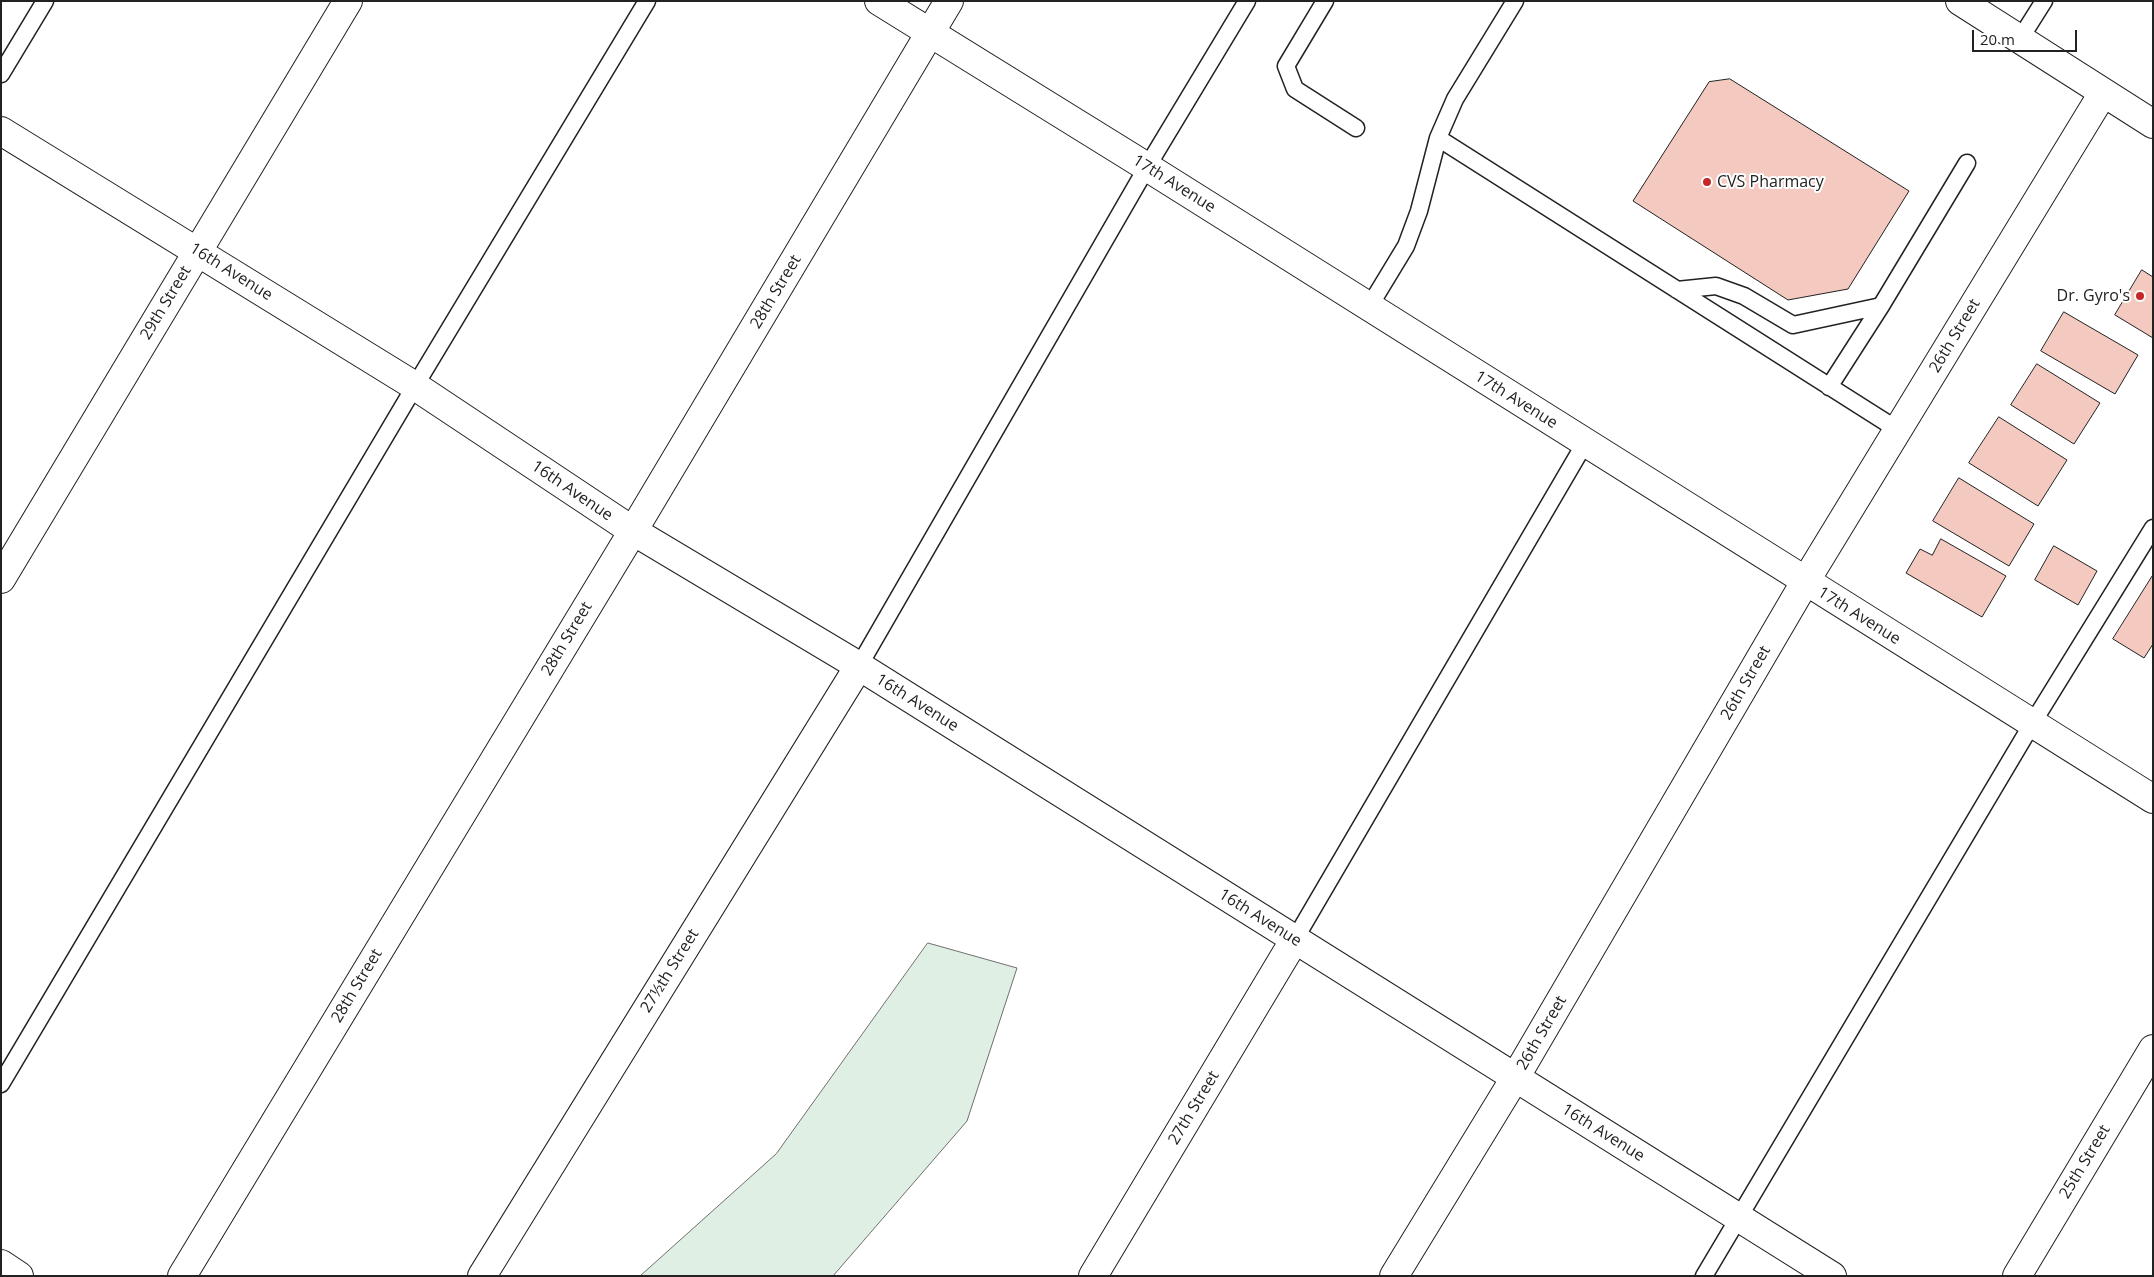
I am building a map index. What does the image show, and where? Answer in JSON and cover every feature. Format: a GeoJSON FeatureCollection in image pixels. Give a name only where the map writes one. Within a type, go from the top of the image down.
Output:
{"type":"FeatureCollection","features":[{"type":"Feature","properties":{"kind":"street","name":"29th Street"},"geometry":{"type":"LineString","coordinates":[[1,579],[196,251],[348,1]]}},
{"type":"Feature","properties":{"kind":"street","name":"17th Avenue"},"geometry":{"type":"LineString","coordinates":[[879,1],[1147,167],[2153,799]]}},
{"type":"Feature","properties":{"kind":"street","name":"28th Street"},"geometry":{"type":"LineString","coordinates":[[182,1276],[633,531],[949,1]]}},
{"type":"Feature","properties":{"kind":"street"},"geometry":{"type":"LineString","coordinates":[[1960,1],[2153,124]]}},
{"type":"Feature","properties":{"kind":"street","name":"26th Street"},"geometry":{"type":"LineString","coordinates":[[1394,1276],[1515,1078],[1806,582],[2104,93]]}},
{"type":"Feature","properties":{"kind":"street","name":"16th Avenue"},"geometry":{"type":"LineString","coordinates":[[1,131],[415,386],[633,531],[858,666],[1832,1276]]}},
{"type":"Feature","properties":{"kind":"street","name":"27½th Street"},"geometry":{"type":"LineString","coordinates":[[482,1276],[858,666]]}},
{"type":"Feature","properties":{"kind":"street","name":"27th Street"},"geometry":{"type":"LineString","coordinates":[[1094,1276],[1295,940]]}},
{"type":"Feature","properties":{"kind":"street","name":"25th Street"},"geometry":{"type":"LineString","coordinates":[[2017,1276],[2153,1049]]}},
{"type":"Feature","properties":{"kind":"street"},"geometry":{"type":"LineString","coordinates":[[1,1264],[19,1276]]}},
{"type":"Feature","properties":{"kind":"lane"},"geometry":{"type":"LineString","coordinates":[[1,74],[45,1]]}},
{"type":"Feature","properties":{"kind":"lane"},"geometry":{"type":"LineString","coordinates":[[1,1084],[415,386],[647,1]]}},
{"type":"Feature","properties":{"kind":"lane"},"geometry":{"type":"LineString","coordinates":[[858,666],[1147,167],[1247,1]]}},
{"type":"Feature","properties":{"kind":"lane"},"geometry":{"type":"LineString","coordinates":[[1325,1],[1286,66],[1295,89],[1356,128]]}},
{"type":"Feature","properties":{"kind":"lane"},"geometry":{"type":"LineString","coordinates":[[1369,307],[1406,246],[1419,211],[1438,138],[1455,99],[1516,1]]}},
{"type":"Feature","properties":{"kind":"lane"},"geometry":{"type":"LineString","coordinates":[[2020,39],[2044,1]]}},
{"type":"Feature","properties":{"kind":"lane"},"geometry":{"type":"LineString","coordinates":[[1438,138],[1898,430]]}},
{"type":"Feature","properties":{"kind":"lane"},"geometry":{"type":"LineString","coordinates":[[1829,387],[1881,306],[1967,163]]}},
{"type":"Feature","properties":{"kind":"lane"},"geometry":{"type":"LineString","coordinates":[[1677,290],[1716,286],[1744,296],[1793,325],[1881,306]]}},
{"type":"Feature","properties":{"kind":"lane"},"geometry":{"type":"LineString","coordinates":[[1295,940],[1585,443]]}},
{"type":"Feature","properties":{"kind":"lane"},"geometry":{"type":"LineString","coordinates":[[1704,1276],[2032,724],[2153,528]]}},
{"type":"Feature","properties":{"kind":"green space"},"geometry":{"type":"Polygon","coordinates":[[[928,943],[1017,968],[967,1121],[833,1276],[640,1276],[776,1154],[928,943]]]}},
{"type":"Feature","properties":{"kind":"building","name":"CVS Pharmacy"},"geometry":{"type":"Polygon","coordinates":[[[1730,79],[1909,191],[1848,289],[1788,300],[1633,201],[1709,82],[1730,79]]]}},
{"type":"Feature","properties":{"kind":"building","name":"Dr. Gyro's"},"geometry":{"type":"Polygon","coordinates":[[[2142,270],[2153,277],[2153,338],[2115,315],[2142,270]]]}},
{"type":"Feature","properties":{"kind":"building"},"geometry":{"type":"Polygon","coordinates":[[[2064,312],[2138,355],[2115,394],[2041,351],[2064,312]]]}},
{"type":"Feature","properties":{"kind":"building"},"geometry":{"type":"Polygon","coordinates":[[[2037,364],[2100,403],[2074,444],[2011,405],[2037,364]]]}},
{"type":"Feature","properties":{"kind":"building"},"geometry":{"type":"Polygon","coordinates":[[[1999,417],[2067,460],[2038,506],[1969,463],[1999,417]]]}},
{"type":"Feature","properties":{"kind":"building"},"geometry":{"type":"Polygon","coordinates":[[[1959,478],[2034,524],[2009,566],[1933,521],[1959,478]]]}},
{"type":"Feature","properties":{"kind":"building"},"geometry":{"type":"Polygon","coordinates":[[[1941,539],[2006,576],[1982,617],[1906,573],[1920,549],[1932,555],[1941,539]]]}},
{"type":"Feature","properties":{"kind":"building"},"geometry":{"type":"Polygon","coordinates":[[[2054,546],[2097,571],[2078,605],[2035,580],[2054,546]]]}},
{"type":"Feature","properties":{"kind":"building"},"geometry":{"type":"Polygon","coordinates":[[[2153,575],[2153,644],[2144,658],[2113,639],[2153,575]]]}},
{"type":"Feature","properties":{"kind":"place","name":"CVS Pharmacy"},"geometry":{"type":"Point","coordinates":[1707,182]}},
{"type":"Feature","properties":{"kind":"place","name":"Dr. Gyro's"},"geometry":{"type":"Point","coordinates":[2140,296]}}]}
